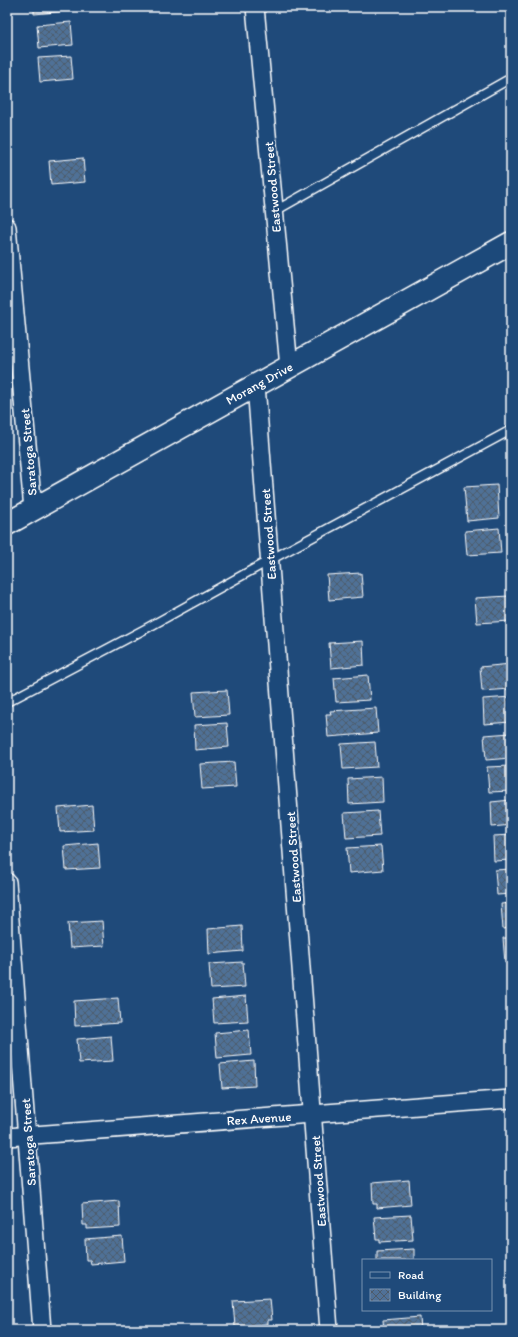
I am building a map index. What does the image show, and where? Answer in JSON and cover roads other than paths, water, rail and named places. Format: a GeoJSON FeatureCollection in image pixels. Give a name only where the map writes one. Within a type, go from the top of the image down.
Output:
{"type":"FeatureCollection","features":[{"type":"Feature","properties":{"kind":"street","name":"Eastwood Street"},"geometry":{"type":"LineString","coordinates":[[255,7],[289,367]]}},
{"type":"Feature","properties":{"kind":"street","name":"Saratoga Street"},"geometry":{"type":"LineString","coordinates":[[7,227],[34,509]]}},
{"type":"Feature","properties":{"kind":"street","name":"Morang Drive"},"geometry":{"type":"LineString","coordinates":[[7,524],[511,243]]}},
{"type":"Feature","properties":{"kind":"street","name":"Eastwood Street"},"geometry":{"type":"LineString","coordinates":[[256,385],[329,1330]]}},
{"type":"Feature","properties":{"kind":"street","name":"Saratoga Street"},"geometry":{"type":"LineString","coordinates":[[7,882],[28,1135],[42,1330]]}},
{"type":"Feature","properties":{"kind":"street","name":"Rex Avenue"},"geometry":{"type":"LineString","coordinates":[[7,1137],[511,1099]]}},
{"type":"Feature","properties":{"kind":"lane"},"geometry":{"type":"LineString","coordinates":[[275,211],[511,78]]}},
{"type":"Feature","properties":{"kind":"lane"},"geometry":{"type":"LineString","coordinates":[[7,702],[147,628],[511,430]]}}]}
